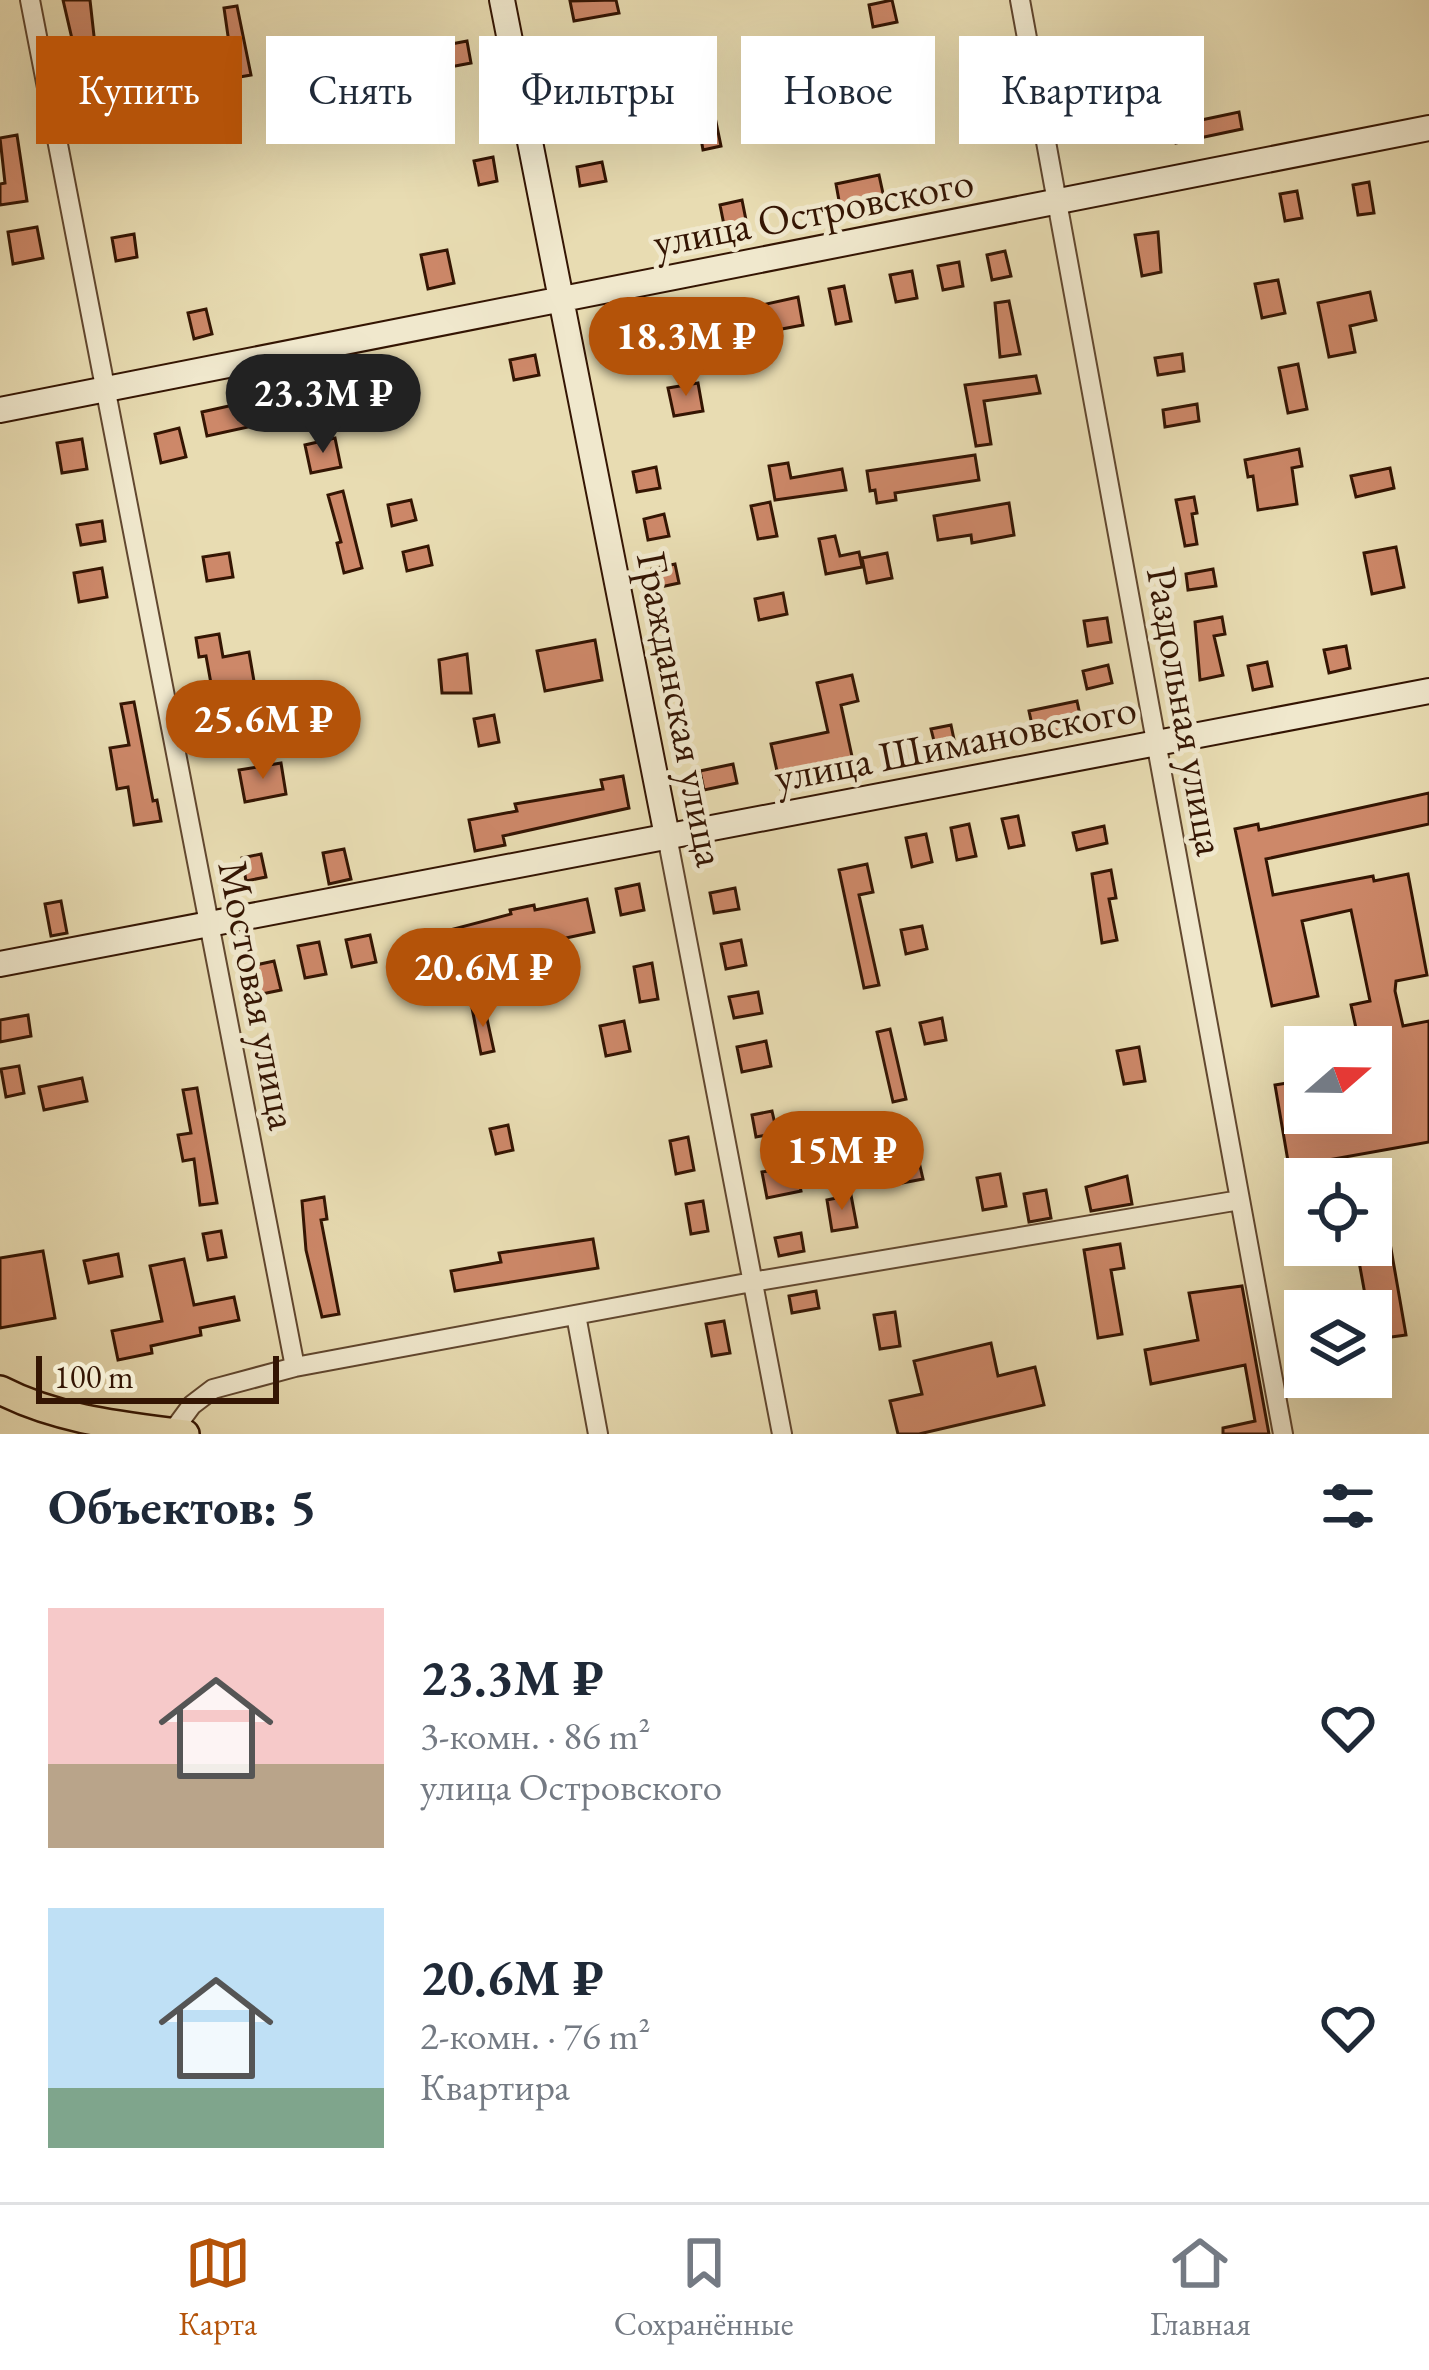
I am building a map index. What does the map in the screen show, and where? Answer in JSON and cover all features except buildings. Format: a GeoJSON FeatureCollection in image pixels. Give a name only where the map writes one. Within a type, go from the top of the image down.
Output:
{"type":"FeatureCollection","features":[{"type":"Feature","properties":{"kind":"main road"},"geometry":{"type":"LineString","coordinates":[[0,1390],[88,1421],[178,1433]]}},
{"type":"Feature","properties":{"kind":"street","name":"Мостовая улица"},"geometry":{"type":"LineString","coordinates":[[30,0],[295,1367]]}},
{"type":"Feature","properties":{"kind":"street","name":"Гражданская улица"},"geometry":{"type":"LineString","coordinates":[[502,0],[782,1434]]}},
{"type":"Feature","properties":{"kind":"street","name":"Раздольная улица"},"geometry":{"type":"LineString","coordinates":[[1020,0],[1283,1434]]}},
{"type":"Feature","properties":{"kind":"street","name":"улица Островского"},"geometry":{"type":"LineString","coordinates":[[0,410],[1429,128]]}},
{"type":"Feature","properties":{"kind":"street","name":"улица Шимановского"},"geometry":{"type":"LineString","coordinates":[[0,964],[1429,691]]}},
{"type":"Feature","properties":{"kind":"street"},"geometry":{"type":"LineString","coordinates":[[178,1433],[192,1405],[213,1390],[295,1367],[752,1282],[1240,1200]]}},
{"type":"Feature","properties":{"kind":"street"},"geometry":{"type":"LineString","coordinates":[[576,1315],[598,1434]]}}]}
